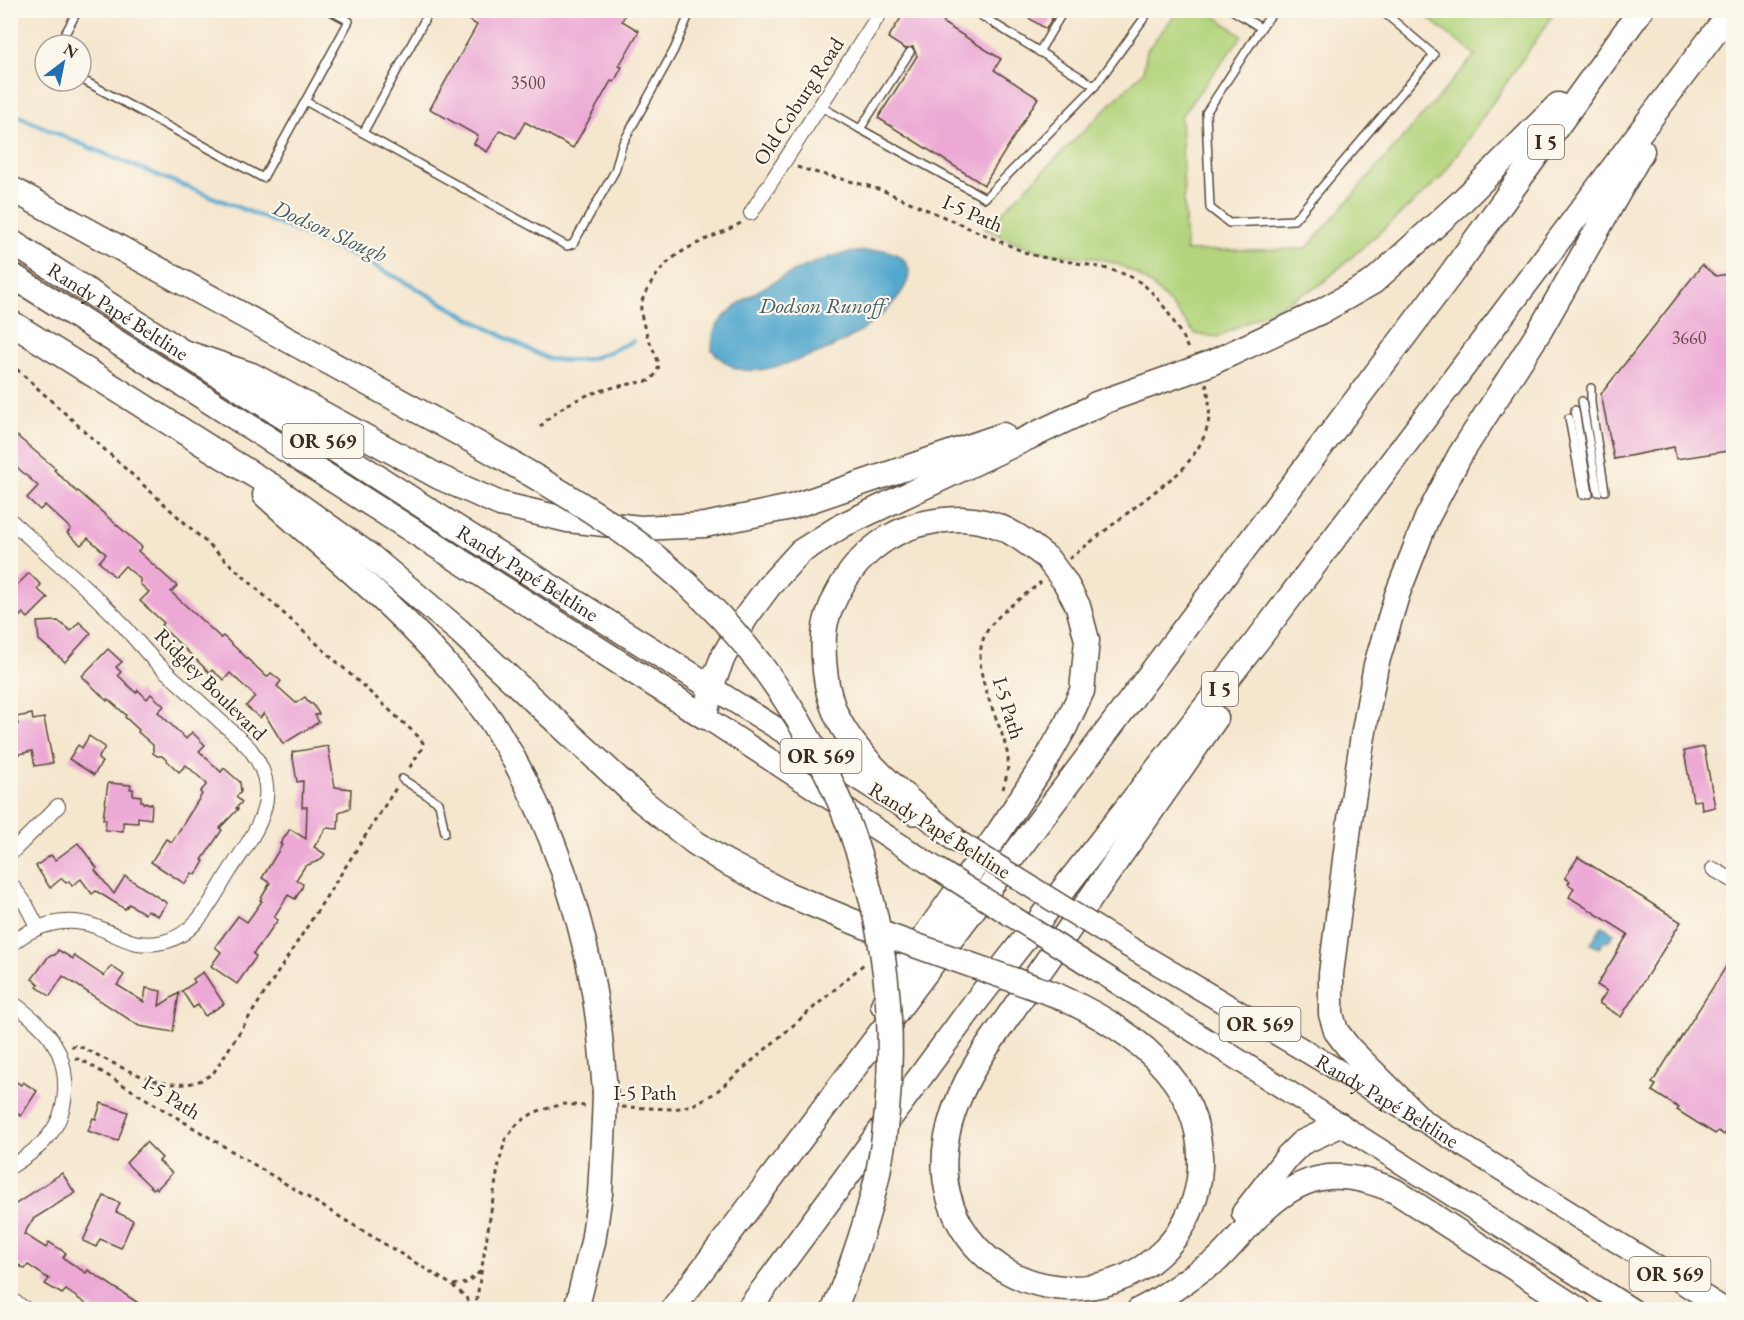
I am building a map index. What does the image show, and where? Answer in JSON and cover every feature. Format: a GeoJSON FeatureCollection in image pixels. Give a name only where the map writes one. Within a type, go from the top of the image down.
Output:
{"type":"FeatureCollection","features":[{"type":"Feature","properties":{"kind":"highway","name":"I 5"},"geometry":{"type":"LineString","coordinates":[[672,1310],[1451,274],[1641,10]]}},
{"type":"Feature","properties":{"kind":"highway","name":"I 5"},"geometry":{"type":"LineString","coordinates":[[748,1310],[977,1000],[1260,637],[1732,10]]}},
{"type":"Feature","properties":{"kind":"highway"},"geometry":{"type":"LineString","coordinates":[[187,353],[252,375],[439,477],[500,504],[568,520],[640,528],[705,525],[790,507],[1198,368],[1320,312],[1373,282],[1460,204],[1612,51]]}},
{"type":"Feature","properties":{"kind":"highway"},"geometry":{"type":"LineString","coordinates":[[1419,1118],[1349,1048],[1336,1031],[1331,1014],[1331,974],[1350,819],[1376,665],[1397,595],[1427,518],[1460,455],[1539,332],[1690,66]]}},
{"type":"Feature","properties":{"kind":"highway"},"geometry":{"type":"LineString","coordinates":[[10,188],[464,436],[552,485],[597,514],[637,542],[700,596],[741,639],[771,679],[815,748],[839,798],[859,850],[875,909],[887,990],[890,1065],[886,1120],[877,1175],[862,1233],[834,1310]]}},
{"type":"Feature","properties":{"kind":"highway","name":"Randy Papé Beltline"},"geometry":{"type":"LineString","coordinates":[[10,241],[435,514],[711,687]]}},
{"type":"Feature","properties":{"kind":"highway","name":"Randy Papé Beltline"},"geometry":{"type":"LineString","coordinates":[[10,274],[705,717]]}},
{"type":"Feature","properties":{"kind":"highway"},"geometry":{"type":"LineString","coordinates":[[10,322],[306,508],[400,580],[458,630],[618,780],[694,842],[724,861],[787,894],[886,935],[1056,995],[1086,1008],[1117,1026],[1146,1050],[1167,1070],[1191,1110],[1200,1152],[1199,1178],[1192,1206],[1184,1224],[1165,1249],[1132,1273],[1107,1284],[1078,1289],[1043,1286],[1014,1276],[985,1255],[963,1229],[947,1192],[944,1170],[944,1154],[950,1119],[963,1087],[981,1056],[1223,709],[1260,637]]}},
{"type":"Feature","properties":{"kind":"highway"},"geometry":{"type":"LineString","coordinates":[[705,717],[711,687],[723,657],[746,617],[769,586],[800,552],[843,525],[1110,399]]}},
{"type":"Feature","properties":{"kind":"highway"},"geometry":{"type":"LineString","coordinates":[[224,457],[303,530],[376,591],[435,652],[496,729],[528,786],[567,882],[595,996],[605,1107],[600,1194],[593,1242],[576,1310]]}},
{"type":"Feature","properties":{"kind":"highway"},"geometry":{"type":"LineString","coordinates":[[859,1061],[895,978],[999,832],[1045,762],[1082,691],[1087,640],[1078,606],[1056,570],[1007,530],[964,518],[925,521],[901,529],[878,543],[847,576],[827,616],[823,666],[832,705],[851,740],[885,778],[956,840]]}},
{"type":"Feature","properties":{"kind":"highway"},"geometry":{"type":"LineString","coordinates":[[1198,1272],[1288,1156],[1301,1143],[1340,1125]]}},
{"type":"Feature","properties":{"kind":"highway"},"geometry":{"type":"LineString","coordinates":[[1139,1310],[1172,1292],[1216,1261],[1259,1215],[1284,1193],[1311,1179],[1336,1176],[1367,1181],[1395,1191],[1579,1310]]}},
{"type":"Feature","properties":{"kind":"main road","name":"Randy Papé Beltline"},"geometry":{"type":"LineString","coordinates":[[711,687],[1102,931],[1419,1118],[1725,1310]]}},
{"type":"Feature","properties":{"kind":"main road","name":"Randy Papé Beltline"},"geometry":{"type":"LineString","coordinates":[[705,717],[1080,960],[1634,1310]]}},
{"type":"Feature","properties":{"kind":"street","name":"Old Coburg Road"},"geometry":{"type":"LineString","coordinates":[[751,213],[882,10]]}},
{"type":"Feature","properties":{"kind":"street","name":"Ridgley Boulevard"},"geometry":{"type":"LineString","coordinates":[[10,520],[110,611],[158,664],[248,747],[260,765],[266,785],[265,807],[253,834],[202,915],[180,936],[164,942],[144,945],[123,940],[102,929],[81,923],[61,922],[38,928],[19,938],[10,946]]}},
{"type":"Feature","properties":{"kind":"street"},"geometry":{"type":"LineString","coordinates":[[10,854],[58,806]]}},
{"type":"Feature","properties":{"kind":"street"},"geometry":{"type":"LineString","coordinates":[[1713,869],[1734,881]]}},
{"type":"Feature","properties":{"kind":"street"},"geometry":{"type":"LineString","coordinates":[[10,884],[26,903],[38,928]]}},
{"type":"Feature","properties":{"kind":"street"},"geometry":{"type":"LineString","coordinates":[[10,1001],[29,1015],[47,1033],[59,1053],[65,1088],[59,1117],[47,1139],[10,1167]]}},
{"type":"Feature","properties":{"kind":"street"},"geometry":{"type":"LineString","coordinates":[[10,1299],[27,1310]]}},
{"type":"Feature","properties":{"kind":"lane"},"geometry":{"type":"LineString","coordinates":[[66,33],[78,10]]}},
{"type":"Feature","properties":{"kind":"lane"},"geometry":{"type":"LineString","coordinates":[[93,86],[263,178],[349,21],[329,10]]}},
{"type":"Feature","properties":{"kind":"lane"},"geometry":{"type":"LineString","coordinates":[[363,133],[430,10]]}},
{"type":"Feature","properties":{"kind":"lane"},"geometry":{"type":"LineString","coordinates":[[305,101],[567,246],[573,244],[615,171],[624,141],[674,50],[691,10]]}},
{"type":"Feature","properties":{"kind":"lane"},"geometry":{"type":"LineString","coordinates":[[972,10],[1095,86]]}},
{"type":"Feature","properties":{"kind":"lane"},"geometry":{"type":"LineString","coordinates":[[1038,52],[1064,10]]}},
{"type":"Feature","properties":{"kind":"lane"},"geometry":{"type":"LineString","coordinates":[[820,106],[985,198],[1095,86],[1150,10]]}},
{"type":"Feature","properties":{"kind":"lane"},"geometry":{"type":"LineString","coordinates":[[1233,10],[1261,28]]}},
{"type":"Feature","properties":{"kind":"lane"},"geometry":{"type":"LineString","coordinates":[[1275,10],[1206,113],[1210,208],[1229,223],[1294,220],[1434,55],[1380,10]]}},
{"type":"Feature","properties":{"kind":"lane"},"geometry":{"type":"LineString","coordinates":[[860,129],[910,52]]}},
{"type":"Feature","properties":{"kind":"lane"},"geometry":{"type":"LineString","coordinates":[[1582,401],[1602,492],[1591,388]]}},
{"type":"Feature","properties":{"kind":"lane"},"geometry":{"type":"LineString","coordinates":[[1569,418],[1586,495],[1575,410]]}},
{"type":"Feature","properties":{"kind":"lane"},"geometry":{"type":"LineString","coordinates":[[402,779],[439,803],[445,833]]}},
{"type":"Feature","properties":{"kind":"path","name":"I-5 Path"},"geometry":{"type":"LineString","coordinates":[[783,162],[819,174],[873,187],[1029,254],[1130,277],[1160,302],[1177,326],[1207,385],[1211,415],[1206,436],[1182,471],[1004,611],[990,626],[981,656],[983,680],[1004,735],[1008,760],[1002,790]]}},
{"type":"Feature","properties":{"kind":"path"},"geometry":{"type":"LineString","coordinates":[[540,427],[550,415],[564,405],[584,396],[610,388],[649,381],[653,378],[660,364],[641,316],[640,307],[654,276],[663,264],[680,252],[740,224],[751,213]]}},
{"type":"Feature","properties":{"kind":"path","name":"I-5 Path"},"geometry":{"type":"LineString","coordinates":[[473,1310],[498,1168],[505,1140],[518,1123],[535,1112],[563,1104],[674,1109],[693,1105],[715,1093],[868,961]]}},
{"type":"Feature","properties":{"kind":"path","name":"I-5 Path"},"geometry":{"type":"LineString","coordinates":[[59,1053],[87,1063],[452,1285],[466,1297],[473,1310]]}},
{"type":"Feature","properties":{"kind":"path"},"geometry":{"type":"LineString","coordinates":[[452,1285],[466,1283],[481,1270]]}},
{"type":"Feature","properties":{"kind":"green space"},"geometry":{"type":"Polygon","coordinates":[[[1178,11],[1208,11],[1242,36],[1181,116],[1186,251],[1306,249],[1475,55],[1419,11],[1556,11],[1440,179],[1320,285],[1218,337],[1195,334],[1164,297],[1140,276],[1126,268],[1095,258],[1048,253],[985,229],[1143,72],[1147,50],[1178,11]]]}},
{"type":"Feature","properties":{"kind":"water","name":"Dodson Runoff"},"geometry":{"type":"Polygon","coordinates":[[[884,250],[901,257],[908,267],[908,279],[902,292],[880,316],[846,340],[801,359],[755,370],[734,367],[712,350],[713,334],[721,320],[733,308],[767,286],[804,267],[834,256],[852,252],[884,250]]]}},
{"type":"Feature","properties":{"kind":"water"},"geometry":{"type":"Polygon","coordinates":[[[1602,926],[1614,933],[1609,941],[1603,942],[1599,948],[1591,943],[1602,926]]]}},
{"type":"Feature","properties":{"kind":"building"},"geometry":{"type":"Polygon","coordinates":[[[452,10],[627,10],[622,21],[639,31],[619,66],[622,67],[614,82],[611,81],[573,148],[525,122],[516,138],[500,130],[487,152],[474,144],[478,136],[430,109],[477,25],[452,10]]]}},
{"type":"Feature","properties":{"kind":"building"},"geometry":{"type":"Polygon","coordinates":[[[906,10],[951,10],[943,23],[1001,59],[994,70],[1038,98],[984,185],[878,118],[917,56],[913,47],[905,49],[888,38],[906,10]]]}},
{"type":"Feature","properties":{"kind":"building"},"geometry":{"type":"Polygon","coordinates":[[[1016,10],[1057,10],[1046,29],[1016,10]]]}},
{"type":"Feature","properties":{"kind":"building"},"geometry":{"type":"Polygon","coordinates":[[[1702,265],[1716,276],[1734,273],[1734,450],[1676,459],[1674,447],[1614,459],[1601,394],[1702,265]]]}},
{"type":"Feature","properties":{"kind":"building"},"geometry":{"type":"Polygon","coordinates":[[[10,430],[56,469],[54,470],[77,492],[142,547],[138,551],[177,586],[171,592],[221,638],[223,636],[267,677],[271,673],[281,681],[277,686],[296,703],[305,697],[310,704],[312,703],[319,714],[315,715],[319,722],[283,744],[264,713],[260,718],[246,706],[255,696],[230,673],[224,680],[212,670],[210,673],[161,626],[164,623],[140,601],[149,592],[140,584],[140,579],[125,566],[115,577],[99,562],[106,554],[88,538],[81,545],[67,533],[71,529],[45,505],[40,510],[27,498],[38,486],[10,461],[10,430]]]}},
{"type":"Feature","properties":{"kind":"building"},"geometry":{"type":"Polygon","coordinates":[[[29,573],[41,585],[37,589],[48,598],[28,618],[23,613],[10,626],[10,592],[29,573]]]}},
{"type":"Feature","properties":{"kind":"building"},"geometry":{"type":"Polygon","coordinates":[[[58,621],[71,631],[79,622],[91,633],[65,662],[39,640],[37,622],[58,621]]]}},
{"type":"Feature","properties":{"kind":"building"},"geometry":{"type":"Polygon","coordinates":[[[108,649],[122,662],[116,667],[121,672],[118,675],[136,693],[138,690],[147,699],[151,694],[164,706],[158,712],[186,739],[192,732],[205,745],[199,751],[221,772],[224,768],[240,782],[241,792],[236,797],[242,802],[220,828],[222,830],[202,860],[204,861],[196,875],[192,873],[185,884],[151,862],[166,839],[172,842],[202,794],[200,792],[207,784],[186,765],[179,772],[162,756],[153,753],[153,745],[138,732],[139,730],[125,717],[126,715],[108,699],[107,701],[82,676],[108,649]]]}},
{"type":"Feature","properties":{"kind":"building"},"geometry":{"type":"Polygon","coordinates":[[[32,714],[33,720],[44,718],[53,763],[35,766],[32,751],[15,755],[10,725],[18,724],[16,717],[32,714]]]}},
{"type":"Feature","properties":{"kind":"building"},"geometry":{"type":"Polygon","coordinates":[[[89,736],[105,747],[98,759],[102,762],[94,775],[69,759],[78,745],[82,748],[89,736]]]}},
{"type":"Feature","properties":{"kind":"building"},"geometry":{"type":"Polygon","coordinates":[[[328,746],[335,787],[351,789],[350,808],[339,812],[338,829],[326,828],[314,847],[325,854],[321,860],[305,866],[296,880],[303,884],[302,888],[295,899],[288,895],[274,917],[278,920],[253,954],[256,957],[237,984],[211,966],[221,952],[215,947],[238,916],[247,922],[262,901],[260,900],[270,883],[262,878],[290,829],[306,839],[307,807],[302,807],[303,781],[297,782],[292,752],[328,746]]]}},
{"type":"Feature","properties":{"kind":"building"},"geometry":{"type":"Polygon","coordinates":[[[1704,747],[1715,807],[1702,810],[1701,800],[1693,801],[1684,751],[1704,747]]]}},
{"type":"Feature","properties":{"kind":"building"},"geometry":{"type":"Polygon","coordinates":[[[108,783],[131,785],[133,795],[141,796],[143,803],[152,804],[151,819],[138,817],[138,823],[123,822],[123,831],[105,830],[106,819],[103,819],[108,783]]]}},
{"type":"Feature","properties":{"kind":"building"},"geometry":{"type":"Polygon","coordinates":[[[78,843],[114,894],[125,876],[167,903],[158,916],[147,910],[145,914],[129,904],[125,909],[96,891],[92,894],[81,879],[72,886],[69,881],[66,883],[62,878],[50,888],[36,866],[51,855],[55,860],[78,843]]]}},
{"type":"Feature","properties":{"kind":"building"},"geometry":{"type":"Polygon","coordinates":[[[1578,857],[1681,922],[1621,1017],[1599,1003],[1607,991],[1597,985],[1628,934],[1569,897],[1574,888],[1565,878],[1578,857]]]}},
{"type":"Feature","properties":{"kind":"building"},"geometry":{"type":"Polygon","coordinates":[[[58,950],[73,959],[74,956],[104,976],[111,966],[124,975],[117,985],[144,1002],[146,988],[161,991],[159,1006],[179,993],[173,1032],[139,1026],[63,976],[50,996],[37,987],[39,984],[32,979],[49,956],[55,955],[58,950]]]}},
{"type":"Feature","properties":{"kind":"building"},"geometry":{"type":"Polygon","coordinates":[[[1734,954],[1734,1119],[1724,1135],[1718,1131],[1715,1134],[1677,1110],[1679,1108],[1652,1091],[1656,1085],[1652,1083],[1734,954]]]}},
{"type":"Feature","properties":{"kind":"building"},"geometry":{"type":"Polygon","coordinates":[[[203,972],[224,1004],[205,1016],[198,1005],[193,1008],[182,991],[195,982],[193,979],[203,972]]]}},
{"type":"Feature","properties":{"kind":"building"},"geometry":{"type":"Polygon","coordinates":[[[10,1078],[21,1085],[23,1082],[37,1091],[21,1116],[10,1109],[10,1078]]]}},
{"type":"Feature","properties":{"kind":"building"},"geometry":{"type":"Polygon","coordinates":[[[101,1103],[128,1112],[118,1141],[88,1131],[93,1118],[96,1119],[101,1103]]]}},
{"type":"Feature","properties":{"kind":"building"},"geometry":{"type":"Polygon","coordinates":[[[146,1142],[162,1158],[159,1161],[172,1173],[157,1189],[155,1187],[153,1189],[126,1163],[146,1142]]]}},
{"type":"Feature","properties":{"kind":"building"},"geometry":{"type":"Polygon","coordinates":[[[62,1173],[75,1193],[33,1219],[24,1234],[46,1248],[49,1242],[66,1253],[63,1258],[86,1273],[88,1270],[149,1310],[95,1310],[66,1290],[62,1294],[45,1284],[49,1279],[28,1265],[25,1269],[10,1260],[10,1208],[62,1173]]]}},
{"type":"Feature","properties":{"kind":"building"},"geometry":{"type":"Polygon","coordinates":[[[104,1196],[120,1203],[116,1212],[133,1220],[121,1248],[100,1239],[96,1247],[83,1241],[104,1196]]]}},
{"type":"Feature","properties":{"kind":"waterway","name":"Dodson Slough"},"geometry":{"type":"LineString","coordinates":[[10,112],[93,149],[343,251],[549,359],[583,360],[633,341]]}}]}
